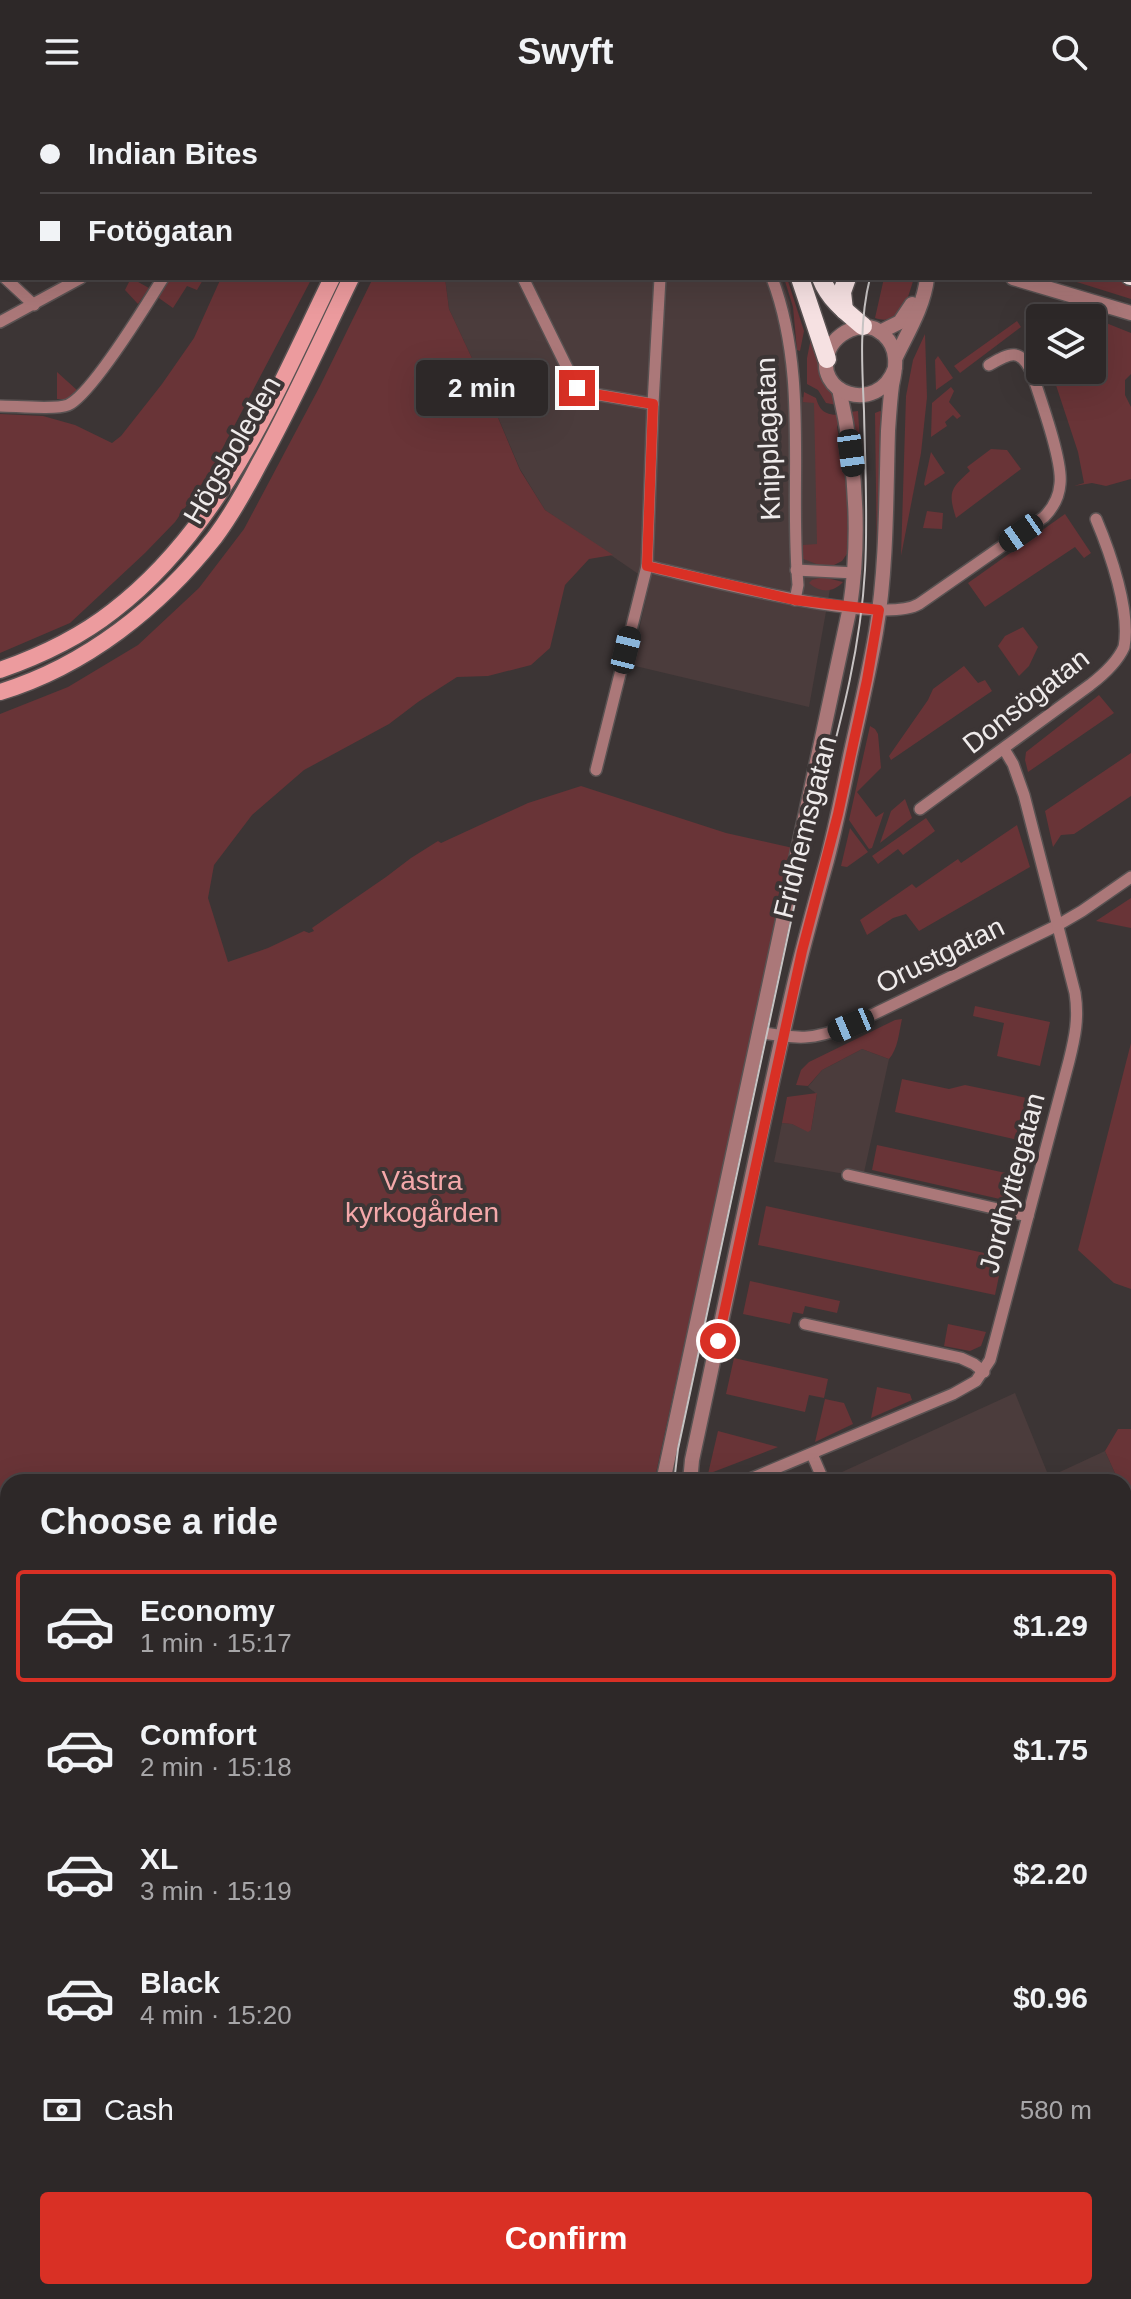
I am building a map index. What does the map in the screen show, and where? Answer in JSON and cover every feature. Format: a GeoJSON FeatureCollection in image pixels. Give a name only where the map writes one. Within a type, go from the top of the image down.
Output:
{"type":"FeatureCollection","features":[{"type":"Feature","properties":{"kind":"highway"},"geometry":{"type":"LineString","coordinates":[[801,280],[827,359]]}},
{"type":"Feature","properties":{"kind":"highway"},"geometry":{"type":"LineString","coordinates":[[822,280],[830,295],[844,310],[871,329]]}},
{"type":"Feature","properties":{"kind":"highway"},"geometry":{"type":"LineString","coordinates":[[844,310],[842,292],[846,280]]}},
{"type":"Feature","properties":{"kind":"main road","name":"Högsboleden"},"geometry":{"type":"LineString","coordinates":[[0,670],[88,629],[123,603],[175,552],[226,484],[267,411],[331,280]]}},
{"type":"Feature","properties":{"kind":"main road","name":"Högsboleden"},"geometry":{"type":"LineString","coordinates":[[0,692],[84,654],[122,629],[149,607],[214,537],[283,423],[350,280]]}},
{"type":"Feature","properties":{"kind":"street"},"geometry":{"type":"LineString","coordinates":[[6,280],[34,305]]}},
{"type":"Feature","properties":{"kind":"street"},"geometry":{"type":"LineString","coordinates":[[0,322],[78,280]]}},
{"type":"Feature","properties":{"kind":"street"},"geometry":{"type":"LineString","coordinates":[[0,406],[63,407],[78,398],[98,376],[162,280]]}},
{"type":"Feature","properties":{"kind":"street"},"geometry":{"type":"LineString","coordinates":[[524,280],[577,388],[588,393],[653,404]]}},
{"type":"Feature","properties":{"kind":"street"},"geometry":{"type":"LineString","coordinates":[[596,770],[647,566],[660,280]]}},
{"type":"Feature","properties":{"kind":"street","name":"Knipplagatan"},"geometry":{"type":"LineString","coordinates":[[773,280],[789,346],[794,390],[798,585],[795,600]]}},
{"type":"Feature","properties":{"kind":"street"},"geometry":{"type":"LineString","coordinates":[[827,359],[831,347],[840,336],[897,325],[905,317],[925,280]]}},
{"type":"Feature","properties":{"kind":"street"},"geometry":{"type":"LineString","coordinates":[[839,389],[855,395],[875,393],[888,382],[917,315],[926,280]]}},
{"type":"Feature","properties":{"kind":"street"},"geometry":{"type":"LineString","coordinates":[[1020,280],[1131,313]]}},
{"type":"Feature","properties":{"kind":"street"},"geometry":{"type":"LineString","coordinates":[[871,329],[891,344],[895,362]]}},
{"type":"Feature","properties":{"kind":"street"},"geometry":{"type":"LineString","coordinates":[[647,566],[795,600],[879,610],[913,608],[1044,517],[1059,492],[1061,472],[1026,360],[1018,355],[1006,355],[989,365]]}},
{"type":"Feature","properties":{"kind":"street","name":"Fridhemsgatan"},"geometry":{"type":"LineString","coordinates":[[665,1474],[855,573],[854,476],[839,389],[828,374],[827,359]]}},
{"type":"Feature","properties":{"kind":"street","name":"Fridhemsgatan"},"geometry":{"type":"LineString","coordinates":[[691,1474],[783,1036],[809,921],[838,814],[867,680],[879,610],[889,408],[895,362]]}},
{"type":"Feature","properties":{"kind":"street","name":"Donsögatan"},"geometry":{"type":"LineString","coordinates":[[920,809],[1102,675],[1120,655],[1128,632],[1128,615],[1096,519]]}},
{"type":"Feature","properties":{"kind":"street"},"geometry":{"type":"LineString","coordinates":[[796,570],[855,573]]}},
{"type":"Feature","properties":{"kind":"street","name":"Jordhyttegatan"},"geometry":{"type":"LineString","coordinates":[[984,1372],[990,1360],[1077,1029],[1078,1013],[1024,795],[1004,749]]}},
{"type":"Feature","properties":{"kind":"street","name":"Orustgatan"},"geometry":{"type":"LineString","coordinates":[[758,1032],[805,1038],[825,1036],[1058,925],[1131,877]]}},
{"type":"Feature","properties":{"kind":"street"},"geometry":{"type":"LineString","coordinates":[[848,1175],[1028,1216]]}},
{"type":"Feature","properties":{"kind":"street"},"geometry":{"type":"LineString","coordinates":[[763,1474],[953,1394],[976,1381],[984,1372],[961,1358],[805,1324]]}},
{"type":"Feature","properties":{"kind":"street"},"geometry":{"type":"LineString","coordinates":[[812,1454],[821,1474]]}},
{"type":"Feature","properties":{"kind":"shaded area"},"geometry":{"type":"Polygon","coordinates":[[[445,280],[782,280],[790,303],[802,397],[816,399],[830,558],[830,589],[809,707],[631,665],[650,582],[545,510],[520,469],[449,309],[445,280]]]}},
{"type":"Feature","properties":{"kind":"shaded area"},"geometry":{"type":"Polygon","coordinates":[[[862,1049],[889,1059],[863,1177],[774,1162],[782,1123],[811,1130],[817,1094],[808,1087],[822,1070],[862,1049]]]}},
{"type":"Feature","properties":{"kind":"shaded area"},"geometry":{"type":"Polygon","coordinates":[[[1015,1393],[1048,1474],[843,1474],[1015,1393]]]}},
{"type":"Feature","properties":{"kind":"shaded area"},"geometry":{"type":"Polygon","coordinates":[[[1105,1451],[1115,1474],[1055,1474],[1105,1451]]]}},
{"type":"Feature","properties":{"kind":"green space"},"geometry":{"type":"Polygon","coordinates":[[[130,280],[149,288],[138,304],[125,290],[130,280]]]}},
{"type":"Feature","properties":{"kind":"green space"},"geometry":{"type":"Polygon","coordinates":[[[167,280],[203,280],[197,290],[187,286],[173,308],[156,296],[167,280]]]}},
{"type":"Feature","properties":{"kind":"green space"},"geometry":{"type":"Polygon","coordinates":[[[220,280],[311,280],[210,472],[175,522],[70,623],[0,653],[0,414],[43,416],[75,425],[112,443],[162,384],[194,338],[220,280]]]}},
{"type":"Feature","properties":{"kind":"green space","name":"Västra kyrkogården"},"geometry":{"type":"Polygon","coordinates":[[[372,280],[445,280],[449,309],[520,470],[545,510],[613,555],[589,559],[565,585],[550,648],[531,665],[488,676],[457,677],[389,724],[304,770],[252,815],[214,865],[208,898],[228,962],[304,931],[314,931],[312,928],[438,841],[441,843],[528,803],[581,786],[726,833],[793,848],[656,1474],[0,1474],[0,714],[68,687],[138,645],[199,588],[244,529],[372,280]]]}},
{"type":"Feature","properties":{"kind":"green space"},"geometry":{"type":"Polygon","coordinates":[[[785,280],[788,280],[804,331],[800,351],[797,350],[793,307],[785,280]]]}},
{"type":"Feature","properties":{"kind":"green space"},"geometry":{"type":"Polygon","coordinates":[[[884,280],[913,280],[898,314],[884,320],[875,318],[884,280]]]}},
{"type":"Feature","properties":{"kind":"green space"},"geometry":{"type":"Polygon","coordinates":[[[1070,280],[1124,280],[1131,284],[1131,299],[1070,280]]]}},
{"type":"Feature","properties":{"kind":"green space"},"geometry":{"type":"Polygon","coordinates":[[[1017,321],[1021,327],[960,373],[954,366],[1017,321]]]}},
{"type":"Feature","properties":{"kind":"green space"},"geometry":{"type":"Polygon","coordinates":[[[1106,323],[1131,333],[1131,374],[1125,380],[1125,395],[1131,407],[1131,479],[1106,486],[1092,483],[1074,486],[1084,483],[1078,452],[1056,384],[1106,384],[1106,323]]]}},
{"type":"Feature","properties":{"kind":"green space"},"geometry":{"type":"Polygon","coordinates":[[[925,334],[927,397],[921,453],[901,556],[906,396],[913,360],[925,334]]]}},
{"type":"Feature","properties":{"kind":"green space"},"geometry":{"type":"Polygon","coordinates":[[[813,337],[824,382],[837,405],[826,403],[818,390],[807,384],[807,358],[813,337]]]}},
{"type":"Feature","properties":{"kind":"green space"},"geometry":{"type":"Polygon","coordinates":[[[938,356],[953,378],[936,390],[935,360],[938,356]]]}},
{"type":"Feature","properties":{"kind":"green space"},"geometry":{"type":"Polygon","coordinates":[[[57,372],[78,391],[67,399],[57,399],[57,372]]]}},
{"type":"Feature","properties":{"kind":"green space"},"geometry":{"type":"Polygon","coordinates":[[[951,387],[954,391],[949,402],[961,416],[957,419],[953,415],[945,422],[947,426],[931,437],[932,403],[951,387]]]}},
{"type":"Feature","properties":{"kind":"green space"},"geometry":{"type":"Polygon","coordinates":[[[804,392],[816,398],[824,412],[841,415],[837,427],[848,487],[851,548],[842,561],[832,566],[801,558],[803,545],[817,544],[814,403],[803,402],[804,392]]]}},
{"type":"Feature","properties":{"kind":"green space"},"geometry":{"type":"Polygon","coordinates":[[[858,411],[861,460],[859,461],[850,412],[858,411]]]}},
{"type":"Feature","properties":{"kind":"green space"},"geometry":{"type":"Polygon","coordinates":[[[884,412],[877,566],[875,413],[884,412]]]}},
{"type":"Feature","properties":{"kind":"green space"},"geometry":{"type":"Polygon","coordinates":[[[991,449],[1007,450],[1021,469],[956,518],[952,492],[970,471],[967,467],[991,449]]]}},
{"type":"Feature","properties":{"kind":"green space"},"geometry":{"type":"Polygon","coordinates":[[[931,452],[945,473],[925,486],[924,484],[931,452]]]}},
{"type":"Feature","properties":{"kind":"green space"},"geometry":{"type":"Polygon","coordinates":[[[927,511],[943,513],[942,529],[923,528],[927,511]]]}},
{"type":"Feature","properties":{"kind":"green space"},"geometry":{"type":"Polygon","coordinates":[[[1065,514],[1091,553],[1084,558],[1075,547],[985,607],[968,583],[1065,514]]]}},
{"type":"Feature","properties":{"kind":"green space"},"geometry":{"type":"Polygon","coordinates":[[[823,577],[843,582],[826,590],[809,583],[823,577]]]}},
{"type":"Feature","properties":{"kind":"green space"},"geometry":{"type":"Polygon","coordinates":[[[1023,627],[1038,647],[1029,666],[1019,676],[998,646],[1005,636],[1023,627]]]}},
{"type":"Feature","properties":{"kind":"green space"},"geometry":{"type":"Polygon","coordinates":[[[964,666],[978,683],[985,680],[992,691],[891,760],[889,756],[933,689],[964,666]]]}},
{"type":"Feature","properties":{"kind":"green space"},"geometry":{"type":"Polygon","coordinates":[[[1099,695],[1114,713],[1028,772],[1026,752],[1099,695]]]}},
{"type":"Feature","properties":{"kind":"green space"},"geometry":{"type":"Polygon","coordinates":[[[870,726],[878,734],[881,768],[857,792],[876,817],[884,812],[872,848],[869,849],[849,820],[870,726]]]}},
{"type":"Feature","properties":{"kind":"green space"},"geometry":{"type":"Polygon","coordinates":[[[1131,753],[1131,796],[1074,834],[1061,835],[1053,847],[1045,811],[1131,753]]]}},
{"type":"Feature","properties":{"kind":"green space"},"geometry":{"type":"Polygon","coordinates":[[[905,799],[912,818],[880,843],[891,811],[905,799]]]}},
{"type":"Feature","properties":{"kind":"green space"},"geometry":{"type":"Polygon","coordinates":[[[926,818],[935,831],[903,855],[898,849],[878,864],[872,856],[926,818]]]}},
{"type":"Feature","properties":{"kind":"green space"},"geometry":{"type":"Polygon","coordinates":[[[1017,825],[1030,867],[919,931],[906,914],[893,918],[867,935],[860,920],[912,884],[916,888],[958,859],[961,863],[1017,825]]]}},
{"type":"Feature","properties":{"kind":"green space"},"geometry":{"type":"Polygon","coordinates":[[[850,828],[868,852],[847,867],[841,866],[850,828]]]}},
{"type":"Feature","properties":{"kind":"green space"},"geometry":{"type":"Polygon","coordinates":[[[1131,898],[1131,928],[1096,921],[1131,898]]]}},
{"type":"Feature","properties":{"kind":"green space"},"geometry":{"type":"Polygon","coordinates":[[[975,1006],[1050,1022],[1040,1066],[997,1056],[1004,1023],[973,1016],[975,1006]]]}},
{"type":"Feature","properties":{"kind":"green space"},"geometry":{"type":"Polygon","coordinates":[[[902,1019],[889,1059],[862,1049],[822,1070],[808,1086],[796,1085],[801,1070],[809,1062],[902,1019]]]}},
{"type":"Feature","properties":{"kind":"green space"},"geometry":{"type":"Polygon","coordinates":[[[1131,1043],[1131,1289],[1114,1283],[1078,1250],[1131,1043]]]}},
{"type":"Feature","properties":{"kind":"green space"},"geometry":{"type":"Polygon","coordinates":[[[902,1079],[949,1089],[965,1085],[1032,1099],[1022,1141],[895,1112],[902,1079]]]}},
{"type":"Feature","properties":{"kind":"green space"},"geometry":{"type":"Polygon","coordinates":[[[817,1093],[811,1130],[808,1132],[782,1123],[787,1097],[817,1093]]]}},
{"type":"Feature","properties":{"kind":"green space"},"geometry":{"type":"Polygon","coordinates":[[[877,1145],[1015,1175],[1014,1184],[1023,1188],[1013,1202],[872,1170],[877,1145]]]}},
{"type":"Feature","properties":{"kind":"green space"},"geometry":{"type":"Polygon","coordinates":[[[766,1206],[1003,1257],[995,1295],[758,1245],[766,1206]]]}},
{"type":"Feature","properties":{"kind":"green space"},"geometry":{"type":"Polygon","coordinates":[[[750,1281],[840,1301],[837,1313],[805,1306],[803,1314],[793,1312],[790,1324],[743,1314],[750,1281]]]}},
{"type":"Feature","properties":{"kind":"green space"},"geometry":{"type":"Polygon","coordinates":[[[948,1324],[986,1332],[981,1346],[970,1351],[944,1346],[948,1324]]]}},
{"type":"Feature","properties":{"kind":"green space"},"geometry":{"type":"Polygon","coordinates":[[[734,1358],[828,1379],[824,1398],[809,1395],[805,1412],[726,1394],[734,1358]]]}},
{"type":"Feature","properties":{"kind":"green space"},"geometry":{"type":"Polygon","coordinates":[[[877,1387],[910,1394],[912,1400],[871,1418],[877,1387]]]}},
{"type":"Feature","properties":{"kind":"green space"},"geometry":{"type":"Polygon","coordinates":[[[825,1399],[844,1403],[853,1424],[815,1442],[825,1399]]]}},
{"type":"Feature","properties":{"kind":"green space"},"geometry":{"type":"Polygon","coordinates":[[[1118,1429],[1131,1429],[1131,1474],[1115,1474],[1105,1451],[1118,1429]]]}},
{"type":"Feature","properties":{"kind":"green space"},"geometry":{"type":"Polygon","coordinates":[[[718,1431],[778,1447],[708,1474],[718,1431]]]}},
{"type":"Feature","properties":{"kind":"tram line"},"geometry":{"type":"LineString","coordinates":[[675,1474],[800,879],[856,649],[866,550],[862,344],[870,280]]}},
{"type":"Feature","properties":{"kind":"route"},"geometry":{"type":"LineString","coordinates":[[577,388],[588,393],[653,404],[647,566],[795,600],[879,610],[838,814],[778,1055],[718,1341]]}}]}
